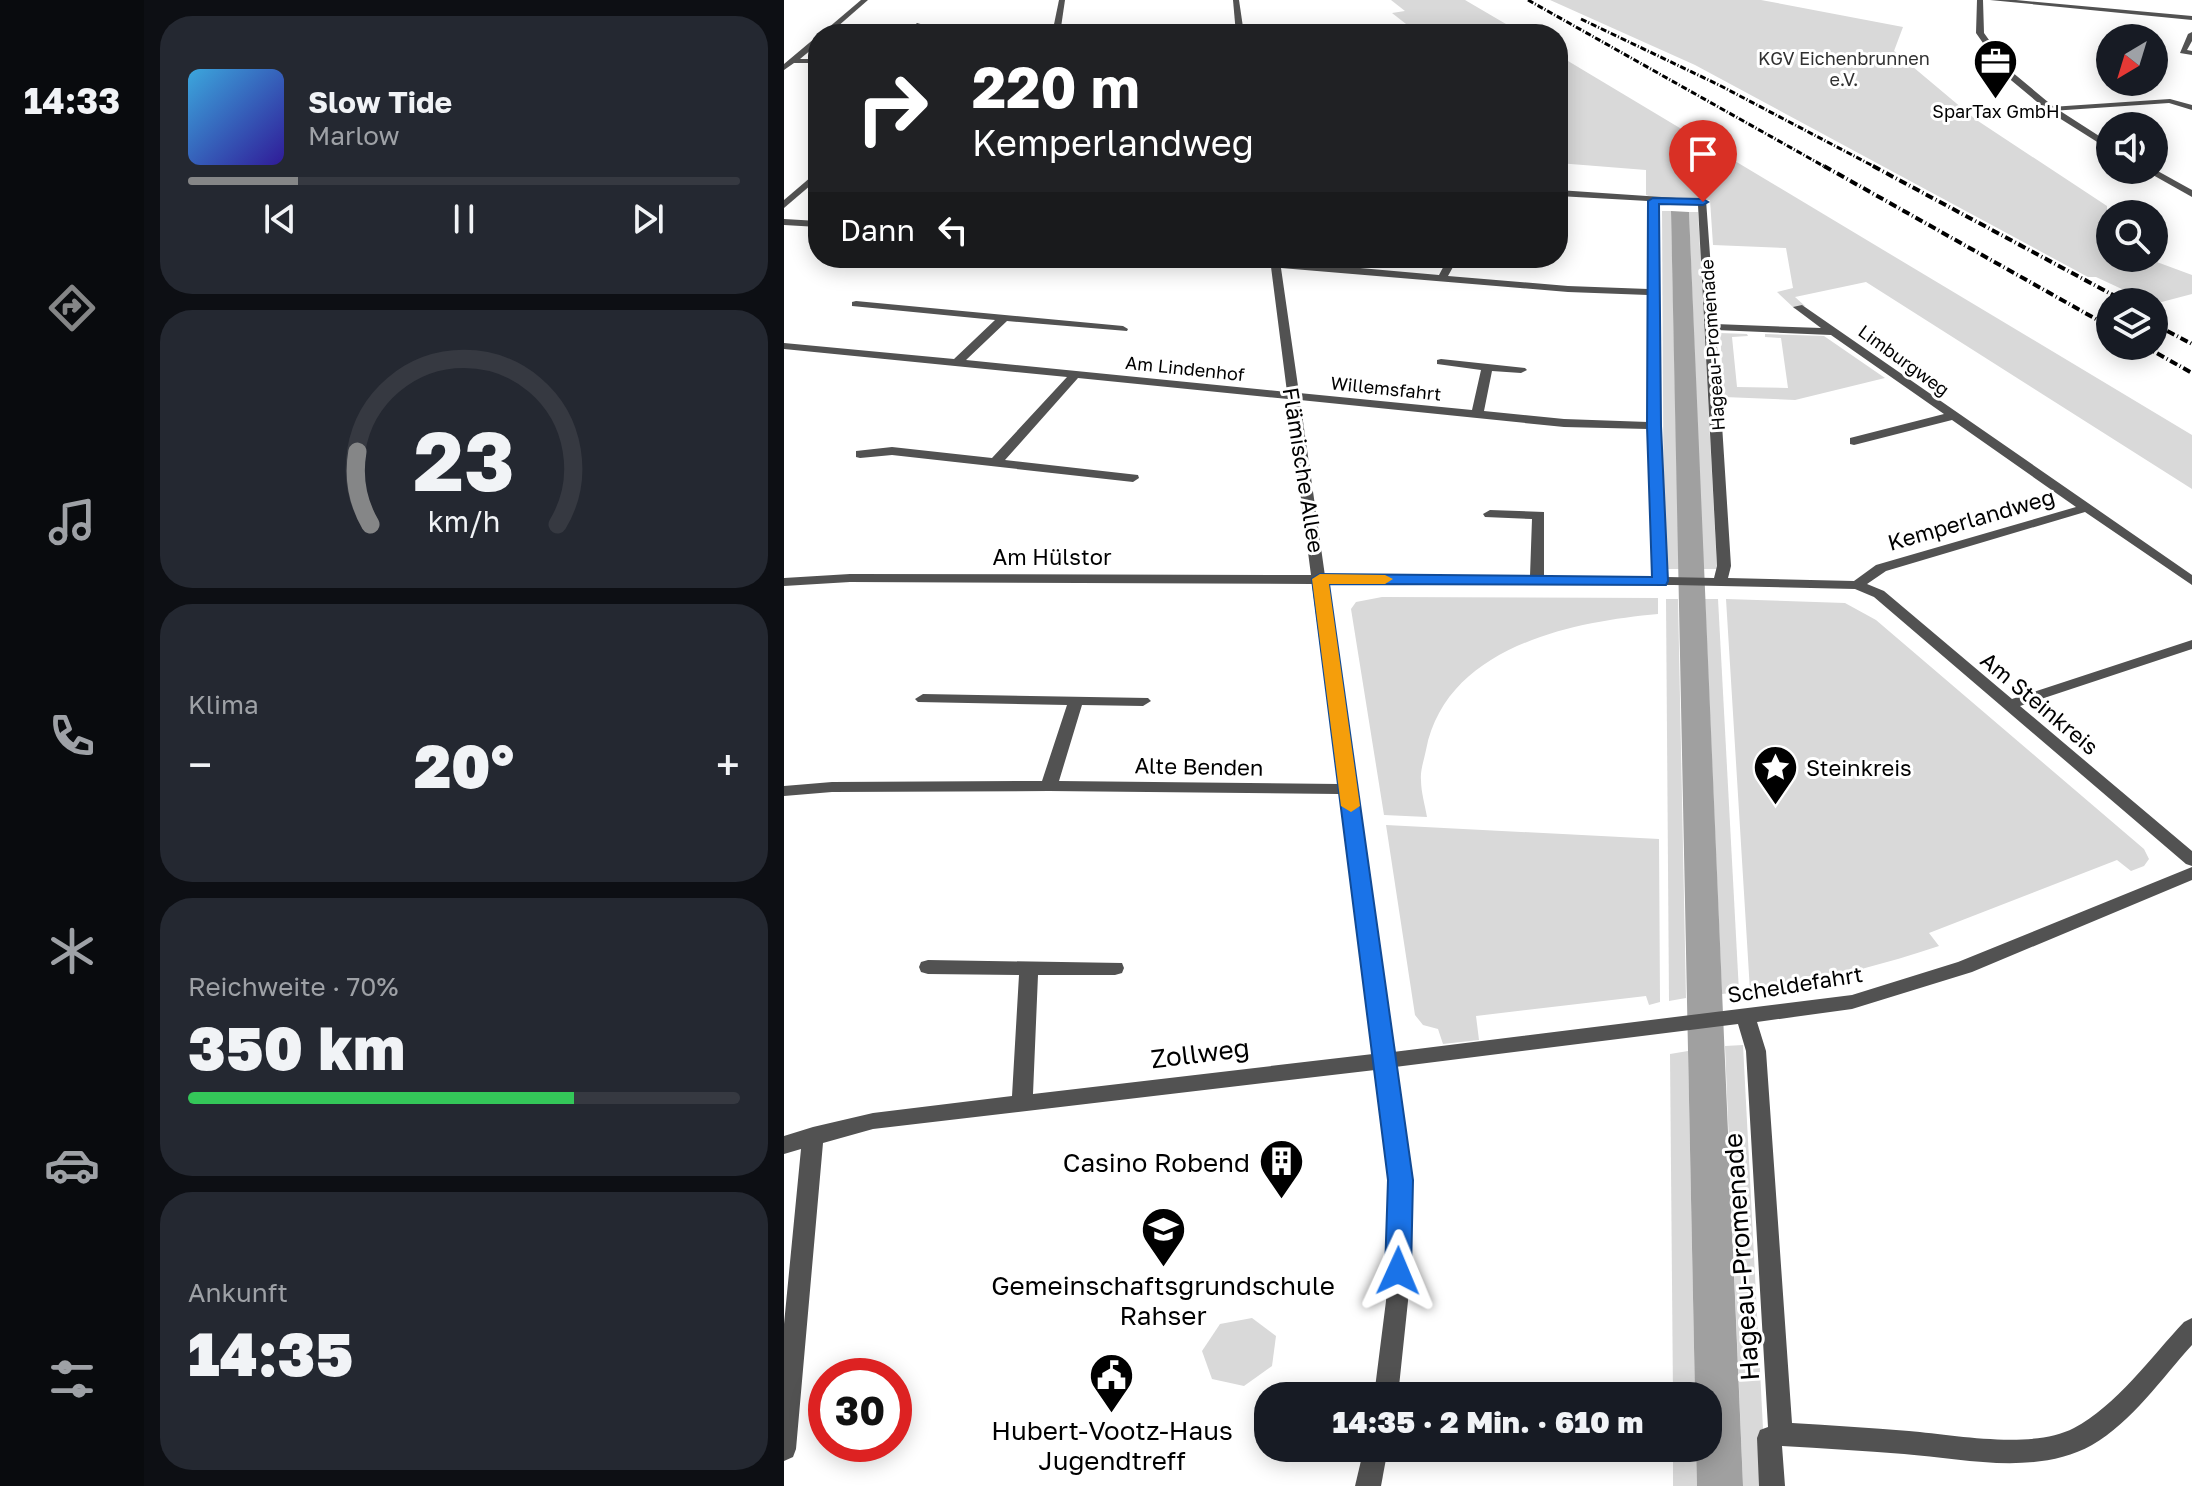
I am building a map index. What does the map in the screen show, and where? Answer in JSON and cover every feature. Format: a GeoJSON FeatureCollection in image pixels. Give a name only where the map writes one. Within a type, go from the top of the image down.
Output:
{"type":"FeatureCollection","features":[{"type":"Feature","properties":{"kind":"street"},"geometry":{"type":"LineString","coordinates":[[837,24],[865,0]]}},
{"type":"Feature","properties":{"kind":"street"},"geometry":{"type":"LineString","coordinates":[[1058,24],[1062,0]]}},
{"type":"Feature","properties":{"kind":"street"},"geometry":{"type":"LineString","coordinates":[[1236,0],[1239,24]]}},
{"type":"Feature","properties":{"kind":"street"},"geometry":{"type":"LineString","coordinates":[[1980,0],[1980,33],[2009,74],[2051,109],[2096,138]]}},
{"type":"Feature","properties":{"kind":"street"},"geometry":{"type":"LineString","coordinates":[[1993,0],[2068,4],[2192,18]]}},
{"type":"Feature","properties":{"kind":"street"},"geometry":{"type":"LineString","coordinates":[[2192,34],[2183,51],[2192,53]]}},
{"type":"Feature","properties":{"kind":"street"},"geometry":{"type":"LineString","coordinates":[[784,68],[808,48]]}},
{"type":"Feature","properties":{"kind":"street"},"geometry":{"type":"LineString","coordinates":[[792,61],[808,61]]}},
{"type":"Feature","properties":{"kind":"street"},"geometry":{"type":"LineString","coordinates":[[2051,109],[2170,101],[2192,108]]}},
{"type":"Feature","properties":{"kind":"street"},"geometry":{"type":"LineString","coordinates":[[2168,181],[2192,194]]}},
{"type":"Feature","properties":{"kind":"street"},"geometry":{"type":"LineString","coordinates":[[784,205],[808,183]]}},
{"type":"Feature","properties":{"kind":"street"},"geometry":{"type":"LineString","coordinates":[[1568,194],[1653,201],[1654,426],[1667,581]]}},
{"type":"Feature","properties":{"kind":"street","name":"Hageau-Promenade"},"geometry":{"type":"LineString","coordinates":[[1653,201],[1703,202],[1724,566],[1716,582]]}},
{"type":"Feature","properties":{"kind":"street"},"geometry":{"type":"LineString","coordinates":[[784,222],[808,223]]}},
{"type":"Feature","properties":{"kind":"street","name":"Flämische Allee"},"geometry":{"type":"LineString","coordinates":[[1276,268],[1400,1180],[1397,1301],[1388,1382]]}},
{"type":"Feature","properties":{"kind":"street"},"geometry":{"type":"LineString","coordinates":[[1344,268],[1568,289],[1655,292]]}},
{"type":"Feature","properties":{"kind":"street"},"geometry":{"type":"LineString","coordinates":[[1442,278],[1448,268]]}},
{"type":"Feature","properties":{"kind":"street","name":"Am Lindenhof"},"geometry":{"type":"LineString","coordinates":[[856,304],[1123,329]]}},
{"type":"Feature","properties":{"kind":"street","name":"Limburgweg"},"geometry":{"type":"LineString","coordinates":[[1798,307],[2192,581]]}},
{"type":"Feature","properties":{"kind":"street"},"geometry":{"type":"LineString","coordinates":[[957,363],[1004,318]]}},
{"type":"Feature","properties":{"kind":"street","name":"Limburgweg"},"geometry":{"type":"LineString","coordinates":[[1711,327],[1836,332]]}},
{"type":"Feature","properties":{"kind":"street","name":"Am Lindenhof"},"geometry":{"type":"LineString","coordinates":[[784,346],[1292,396]]}},
{"type":"Feature","properties":{"kind":"street","name":"Willemsfahrt"},"geometry":{"type":"LineString","coordinates":[[1441,362],[1521,370]]}},
{"type":"Feature","properties":{"kind":"street"},"geometry":{"type":"LineString","coordinates":[[1477,415],[1487,367]]}},
{"type":"Feature","properties":{"kind":"street"},"geometry":{"type":"LineString","coordinates":[[995,463],[1075,375]]}},
{"type":"Feature","properties":{"kind":"street","name":"Willemsfahrt"},"geometry":{"type":"LineString","coordinates":[[1292,396],[1564,423],[1654,426]]}},
{"type":"Feature","properties":{"kind":"street","name":"Limburgweg"},"geometry":{"type":"LineString","coordinates":[[1854,441],[1952,416]]}},
{"type":"Feature","properties":{"kind":"street"},"geometry":{"type":"LineString","coordinates":[[860,454],[892,451],[1133,478]]}},
{"type":"Feature","properties":{"kind":"street","name":"Kemperlandweg"},"geometry":{"type":"LineString","coordinates":[[1857,585],[1881,568],[2086,508]]}},
{"type":"Feature","properties":{"kind":"street"},"geometry":{"type":"LineString","coordinates":[[1490,514],[1539,515],[1537,581]]}},
{"type":"Feature","properties":{"kind":"street","name":"Am Hülstor"},"geometry":{"type":"LineString","coordinates":[[784,582],[850,578],[1320,579]]}},
{"type":"Feature","properties":{"kind":"street"},"geometry":{"type":"LineString","coordinates":[[1320,579],[1857,585]]}},
{"type":"Feature","properties":{"kind":"street","name":"Am Steinkreis"},"geometry":{"type":"LineString","coordinates":[[1857,585],[1879,594],[2192,860]]}},
{"type":"Feature","properties":{"kind":"street"},"geometry":{"type":"LineString","coordinates":[[2008,705],[2192,644]]}},
{"type":"Feature","properties":{"kind":"street"},"geometry":{"type":"LineString","coordinates":[[923,699],[1143,701]]}},
{"type":"Feature","properties":{"kind":"street"},"geometry":{"type":"LineString","coordinates":[[1049,786],[1076,700]]}},
{"type":"Feature","properties":{"kind":"street","name":"Alte Benden"},"geometry":{"type":"LineString","coordinates":[[784,791],[832,787],[1049,786],[1348,789]]}},
{"type":"Feature","properties":{"kind":"street","name":"Scheldefahrt"},"geometry":{"type":"LineString","coordinates":[[1385,1059],[1852,1002],[1965,967],[2192,873]]}},
{"type":"Feature","properties":{"kind":"street"},"geometry":{"type":"LineString","coordinates":[[928,967],[1115,968]]}},
{"type":"Feature","properties":{"kind":"street"},"geometry":{"type":"LineString","coordinates":[[1022,1103],[1029,968]]}},
{"type":"Feature","properties":{"kind":"street","name":"Hageau-Promenade"},"geometry":{"type":"LineString","coordinates":[[1736,1018],[1756,1051],[1781,1434],[1769,1438],[1772,1486]]}},
{"type":"Feature","properties":{"kind":"street","name":"Zollweg"},"geometry":{"type":"LineString","coordinates":[[784,1145],[873,1121],[1385,1059]]}},
{"type":"Feature","properties":{"kind":"street"},"geometry":{"type":"LineString","coordinates":[[784,1449],[813,1135]]}},
{"type":"Feature","properties":{"kind":"street"},"geometry":{"type":"LineString","coordinates":[[1781,1434],[1993,1449],[2035,1450],[2061,1446],[2084,1436],[2106,1419],[2192,1329]]}},
{"type":"Feature","properties":{"kind":"street"},"geometry":{"type":"LineString","coordinates":[[1368,1486],[1373,1462]]}},
{"type":"Feature","properties":{"kind":"green space"},"geometry":{"type":"Polygon","coordinates":[[[1391,0],[1465,0],[1506,24],[1406,24],[1392,13],[1405,11],[1391,0]]]}},
{"type":"Feature","properties":{"kind":"green space","name":"KGV Eichenbrunnen e.V."},"geometry":{"type":"Polygon","coordinates":[[[1550,0],[1761,0],[1903,27],[1894,51],[1975,119],[2098,200],[2096,272],[2168,272],[2168,266],[2192,275],[2192,294],[2168,300],[2168,288],[2120,288],[2096,277],[2088,277],[1695,65],[1550,0]]]}},
{"type":"Feature","properties":{"kind":"green space"},"geometry":{"type":"Polygon","coordinates":[[[1568,61],[2192,435],[2192,489],[1866,282],[1795,297],[1805,306],[1795,309],[1777,292],[1793,288],[1786,248],[1713,245],[1710,200],[1656,199],[1646,195],[1646,170],[1568,164],[1568,61]]]}},
{"type":"Feature","properties":{"kind":"green space"},"geometry":{"type":"Polygon","coordinates":[[[1662,211],[1671,211],[1679,569],[1664,569],[1662,211]]]}},
{"type":"Feature","properties":{"kind":"green space"},"geometry":{"type":"Polygon","coordinates":[[[1689,212],[1698,212],[1717,569],[1703,569],[1689,212]]]}},
{"type":"Feature","properties":{"kind":"green space"},"geometry":{"type":"Polygon","coordinates":[[[1720,333],[1748,336],[1732,337],[1737,387],[1788,388],[1781,338],[1765,337],[1765,334],[1824,336],[1885,378],[1795,400],[1724,397],[1720,333]]]}},
{"type":"Feature","properties":{"kind":"green space"},"geometry":{"type":"Polygon","coordinates":[[[1382,597],[1658,598],[1658,614],[1587,624],[1551,633],[1516,646],[1485,664],[1458,686],[1438,715],[1421,773],[1427,817],[1384,815],[1351,609],[1356,602],[1382,597]]]}},
{"type":"Feature","properties":{"kind":"green space"},"geometry":{"type":"Polygon","coordinates":[[[1666,599],[1678,599],[1686,998],[1669,1001],[1666,599]]]}},
{"type":"Feature","properties":{"kind":"green space"},"geometry":{"type":"Polygon","coordinates":[[[1705,599],[1718,599],[1739,992],[1722,994],[1705,599]]]}},
{"type":"Feature","properties":{"kind":"green space"},"geometry":{"type":"Polygon","coordinates":[[[1726,599],[1845,603],[1876,620],[2144,849],[2149,859],[2144,866],[2131,871],[2117,860],[1929,933],[1939,946],[1845,973],[1750,991],[1726,599]]]}},
{"type":"Feature","properties":{"kind":"green space"},"geometry":{"type":"Polygon","coordinates":[[[1386,825],[1659,839],[1660,1002],[1649,1005],[1646,996],[1476,1016],[1479,1040],[1443,1044],[1438,1029],[1423,1025],[1415,1015],[1386,825]]]}},
{"type":"Feature","properties":{"kind":"green space"},"geometry":{"type":"Polygon","coordinates":[[[1743,1045],[1766,1486],[1743,1486],[1725,1046],[1743,1045]]]}},
{"type":"Feature","properties":{"kind":"green space"},"geometry":{"type":"Polygon","coordinates":[[[1688,1051],[1695,1382],[1673,1382],[1670,1054],[1688,1051]]]}},
{"type":"Feature","properties":{"kind":"green space"},"geometry":{"type":"Polygon","coordinates":[[[1252,1318],[1276,1336],[1272,1366],[1244,1386],[1212,1379],[1202,1351],[1220,1324],[1252,1318]]]}},
{"type":"Feature","properties":{"kind":"green space"},"geometry":{"type":"Polygon","coordinates":[[[1673,1462],[1696,1462],[1697,1486],[1673,1486],[1673,1462]]]}},
{"type":"Feature","properties":{"kind":"shaded area"},"geometry":{"type":"Polygon","coordinates":[[[1671,211],[1689,212],[1743,1486],[1697,1486],[1696,1462],[1722,1462],[1722,1382],[1695,1382],[1671,211]]]}},
{"type":"Feature","properties":{"kind":"railway"},"geometry":{"type":"LineString","coordinates":[[1528,0],[1827,168]]}},
{"type":"Feature","properties":{"kind":"railway"},"geometry":{"type":"LineString","coordinates":[[1581,19],[1719,85],[1877,168]]}},
{"type":"Feature","properties":{"kind":"railway"},"geometry":{"type":"LineString","coordinates":[[1824,166],[2096,319]]}},
{"type":"Feature","properties":{"kind":"railway"},"geometry":{"type":"LineString","coordinates":[[1873,166],[2100,288]]}},
{"type":"Feature","properties":{"kind":"railway"},"geometry":{"type":"LineString","coordinates":[[2168,331],[2192,344]]}},
{"type":"Feature","properties":{"kind":"railway"},"geometry":{"type":"LineString","coordinates":[[2168,360],[2192,373]]}},
{"type":"Feature","properties":{"kind":"slow traffic"},"geometry":{"type":"LineString","coordinates":[[1351,806],[1320,579],[1385,579]]}},
{"type":"Feature","properties":{"kind":"place","name":"SparTax GmbH"},"geometry":{"type":"Point","coordinates":[1996,100]}},
{"type":"Feature","properties":{"kind":"place","name":"Steinkreis"},"geometry":{"type":"Point","coordinates":[1775,806]}},
{"type":"Feature","properties":{"kind":"place","name":"Casino Robend"},"geometry":{"type":"Point","coordinates":[1281,1201]}},
{"type":"Feature","properties":{"kind":"place","name":"Gemeinschaftsgrundschule Rahser"},"geometry":{"type":"Point","coordinates":[1163,1269]}},
{"type":"Feature","properties":{"kind":"place","name":"Hubert-Vootz-Haus Jugendtreff"},"geometry":{"type":"Point","coordinates":[1112,1414]}},
{"type":"Feature","properties":{"kind":"route"},"geometry":{"type":"LineString","coordinates":[[1398,1271],[1400,1180],[1320,579],[1660,581],[1654,426],[1653,201],[1703,202]]}}]}
